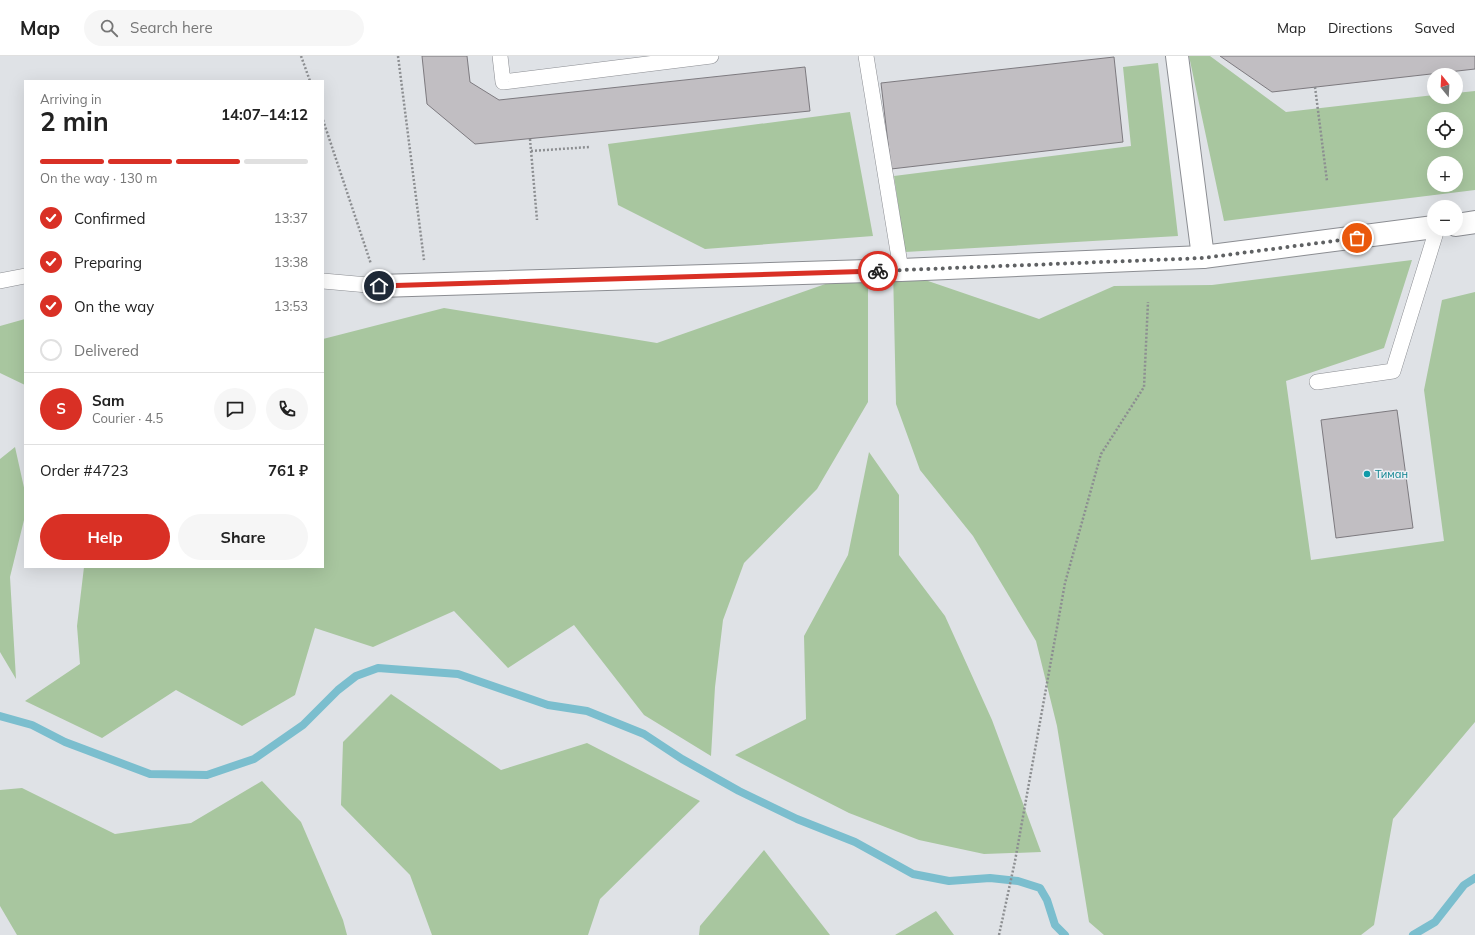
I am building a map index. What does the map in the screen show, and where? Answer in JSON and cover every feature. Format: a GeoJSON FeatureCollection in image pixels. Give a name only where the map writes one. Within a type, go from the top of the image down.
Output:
{"type":"FeatureCollection","features":[{"type":"Feature","properties":{"kind":"street"},"geometry":{"type":"LineString","coordinates":[[1177,56],[1203,258]]}},
{"type":"Feature","properties":{"kind":"street"},"geometry":{"type":"LineString","coordinates":[[1463,224],[1475,222]]}},
{"type":"Feature","properties":{"kind":"street"},"geometry":{"type":"LineString","coordinates":[[379,286],[901,270],[1203,258],[1427,229]]}},
{"type":"Feature","properties":{"kind":"lane"},"geometry":{"type":"LineString","coordinates":[[500,56],[503,82],[711,56]]}},
{"type":"Feature","properties":{"kind":"lane"},"geometry":{"type":"LineString","coordinates":[[866,56],[901,270]]}},
{"type":"Feature","properties":{"kind":"lane"},"geometry":{"type":"LineString","coordinates":[[1316,382],[1393,371],[1435,236]]}},
{"type":"Feature","properties":{"kind":"lane"},"geometry":{"type":"LineString","coordinates":[[0,280],[24,276]]}},
{"type":"Feature","properties":{"kind":"lane"},"geometry":{"type":"LineString","coordinates":[[324,281],[379,286]]}},
{"type":"Feature","properties":{"kind":"path"},"geometry":{"type":"LineString","coordinates":[[302,56],[310,80]]}},
{"type":"Feature","properties":{"kind":"path"},"geometry":{"type":"LineString","coordinates":[[398,56],[427,285]]}},
{"type":"Feature","properties":{"kind":"path"},"geometry":{"type":"LineString","coordinates":[[1316,87],[1327,181]]}},
{"type":"Feature","properties":{"kind":"path"},"geometry":{"type":"LineString","coordinates":[[324,123],[379,286]]}},
{"type":"Feature","properties":{"kind":"path"},"geometry":{"type":"LineString","coordinates":[[530,139],[537,220]]}},
{"type":"Feature","properties":{"kind":"path"},"geometry":{"type":"LineString","coordinates":[[531,151],[590,147]]}},
{"type":"Feature","properties":{"kind":"path"},"geometry":{"type":"LineString","coordinates":[[999,935],[1015,861],[1065,583],[1101,454],[1144,387],[1148,302]]}},
{"type":"Feature","properties":{"kind":"green space"},"geometry":{"type":"Polygon","coordinates":[[[1189,56],[1210,56],[1286,112],[1427,96],[1427,104],[1463,104],[1463,92],[1475,91],[1475,190],[1463,191],[1463,156],[1427,156],[1427,192],[1459,192],[1224,221],[1189,56]]]}},
{"type":"Feature","properties":{"kind":"green space"},"geometry":{"type":"Polygon","coordinates":[[[1158,63],[1178,236],[905,252],[894,176],[1131,146],[1123,67],[1158,63]]]}},
{"type":"Feature","properties":{"kind":"green space"},"geometry":{"type":"Polygon","coordinates":[[[850,112],[873,236],[705,249],[618,205],[608,144],[850,112]]]}},
{"type":"Feature","properties":{"kind":"green space"},"geometry":{"type":"Polygon","coordinates":[[[1412,260],[1384,348],[1286,381],[1311,560],[1444,541],[1424,390],[1442,300],[1475,292],[1475,722],[1393,819],[1374,925],[1361,935],[1104,935],[1089,922],[1057,726],[1036,641],[973,536],[920,470],[896,404],[893,269],[1039,319],[1114,286],[1212,285],[1412,260]]]}},
{"type":"Feature","properties":{"kind":"green space"},"geometry":{"type":"Polygon","coordinates":[[[868,269],[868,402],[817,489],[744,563],[723,620],[715,687],[711,756],[644,715],[574,625],[508,668],[454,611],[373,647],[315,628],[295,695],[242,726],[176,690],[102,738],[25,701],[80,664],[77,626],[84,568],[324,568],[324,339],[444,308],[657,343],[868,269]]]}},
{"type":"Feature","properties":{"kind":"green space"},"geometry":{"type":"Polygon","coordinates":[[[24,319],[24,385],[0,373],[0,326],[24,319]]]}},
{"type":"Feature","properties":{"kind":"green space"},"geometry":{"type":"Polygon","coordinates":[[[15,447],[24,488],[24,520],[10,577],[16,679],[0,652],[0,459],[15,447]]]}},
{"type":"Feature","properties":{"kind":"green space"},"geometry":{"type":"Polygon","coordinates":[[[869,452],[899,495],[899,555],[945,616],[992,720],[1041,852],[984,854],[919,840],[849,813],[735,755],[806,719],[804,636],[848,555],[869,452]]]}},
{"type":"Feature","properties":{"kind":"green space"},"geometry":{"type":"Polygon","coordinates":[[[391,694],[501,770],[587,743],[700,801],[600,899],[588,935],[432,935],[410,875],[341,805],[343,742],[391,694]]]}},
{"type":"Feature","properties":{"kind":"green space"},"geometry":{"type":"Polygon","coordinates":[[[262,781],[301,822],[343,920],[347,935],[17,935],[0,906],[0,790],[22,788],[115,834],[191,823],[262,781]]]}},
{"type":"Feature","properties":{"kind":"green space"},"geometry":{"type":"Polygon","coordinates":[[[764,850],[830,935],[699,935],[700,926],[764,850]]]}},
{"type":"Feature","properties":{"kind":"green space"},"geometry":{"type":"Polygon","coordinates":[[[936,911],[954,935],[895,935],[936,911]]]}},
{"type":"Feature","properties":{"kind":"building"},"geometry":{"type":"Polygon","coordinates":[[[422,56],[467,56],[470,82],[499,100],[805,67],[810,111],[475,144],[427,104],[422,56]]]}},
{"type":"Feature","properties":{"kind":"building"},"geometry":{"type":"Polygon","coordinates":[[[1220,56],[1475,56],[1475,69],[1463,70],[1463,68],[1427,68],[1427,74],[1272,92],[1220,56]]]}},
{"type":"Feature","properties":{"kind":"building"},"geometry":{"type":"Polygon","coordinates":[[[1114,57],[1123,142],[891,169],[881,83],[1114,57]]]}},
{"type":"Feature","properties":{"kind":"building","name":"Тиман"},"geometry":{"type":"Polygon","coordinates":[[[1397,410],[1413,528],[1336,538],[1321,420],[1397,410]]]}},
{"type":"Feature","properties":{"kind":"waterway"},"geometry":{"type":"LineString","coordinates":[[0,716],[32,725],[65,742],[150,774],[207,775],[254,759],[303,725],[338,690],[356,676],[378,668],[458,674],[548,705],[587,711],[644,734],[682,759],[739,791],[797,819],[855,842],[913,874],[949,881],[990,878],[1018,881],[1040,888],[1047,900],[1055,925],[1065,935]]}},
{"type":"Feature","properties":{"kind":"waterway"},"geometry":{"type":"LineString","coordinates":[[1413,935],[1435,922],[1464,885],[1475,878]]}},
{"type":"Feature","properties":{"kind":"way so far"},"geometry":{"type":"LineString","coordinates":[[878,271],[1203,258],[1357,238]]}},
{"type":"Feature","properties":{"kind":"place","name":"Тиман"},"geometry":{"type":"Point","coordinates":[1367,474]}},
{"type":"Feature","properties":{"kind":"route"},"geometry":{"type":"LineString","coordinates":[[379,286],[878,271]]}}]}
